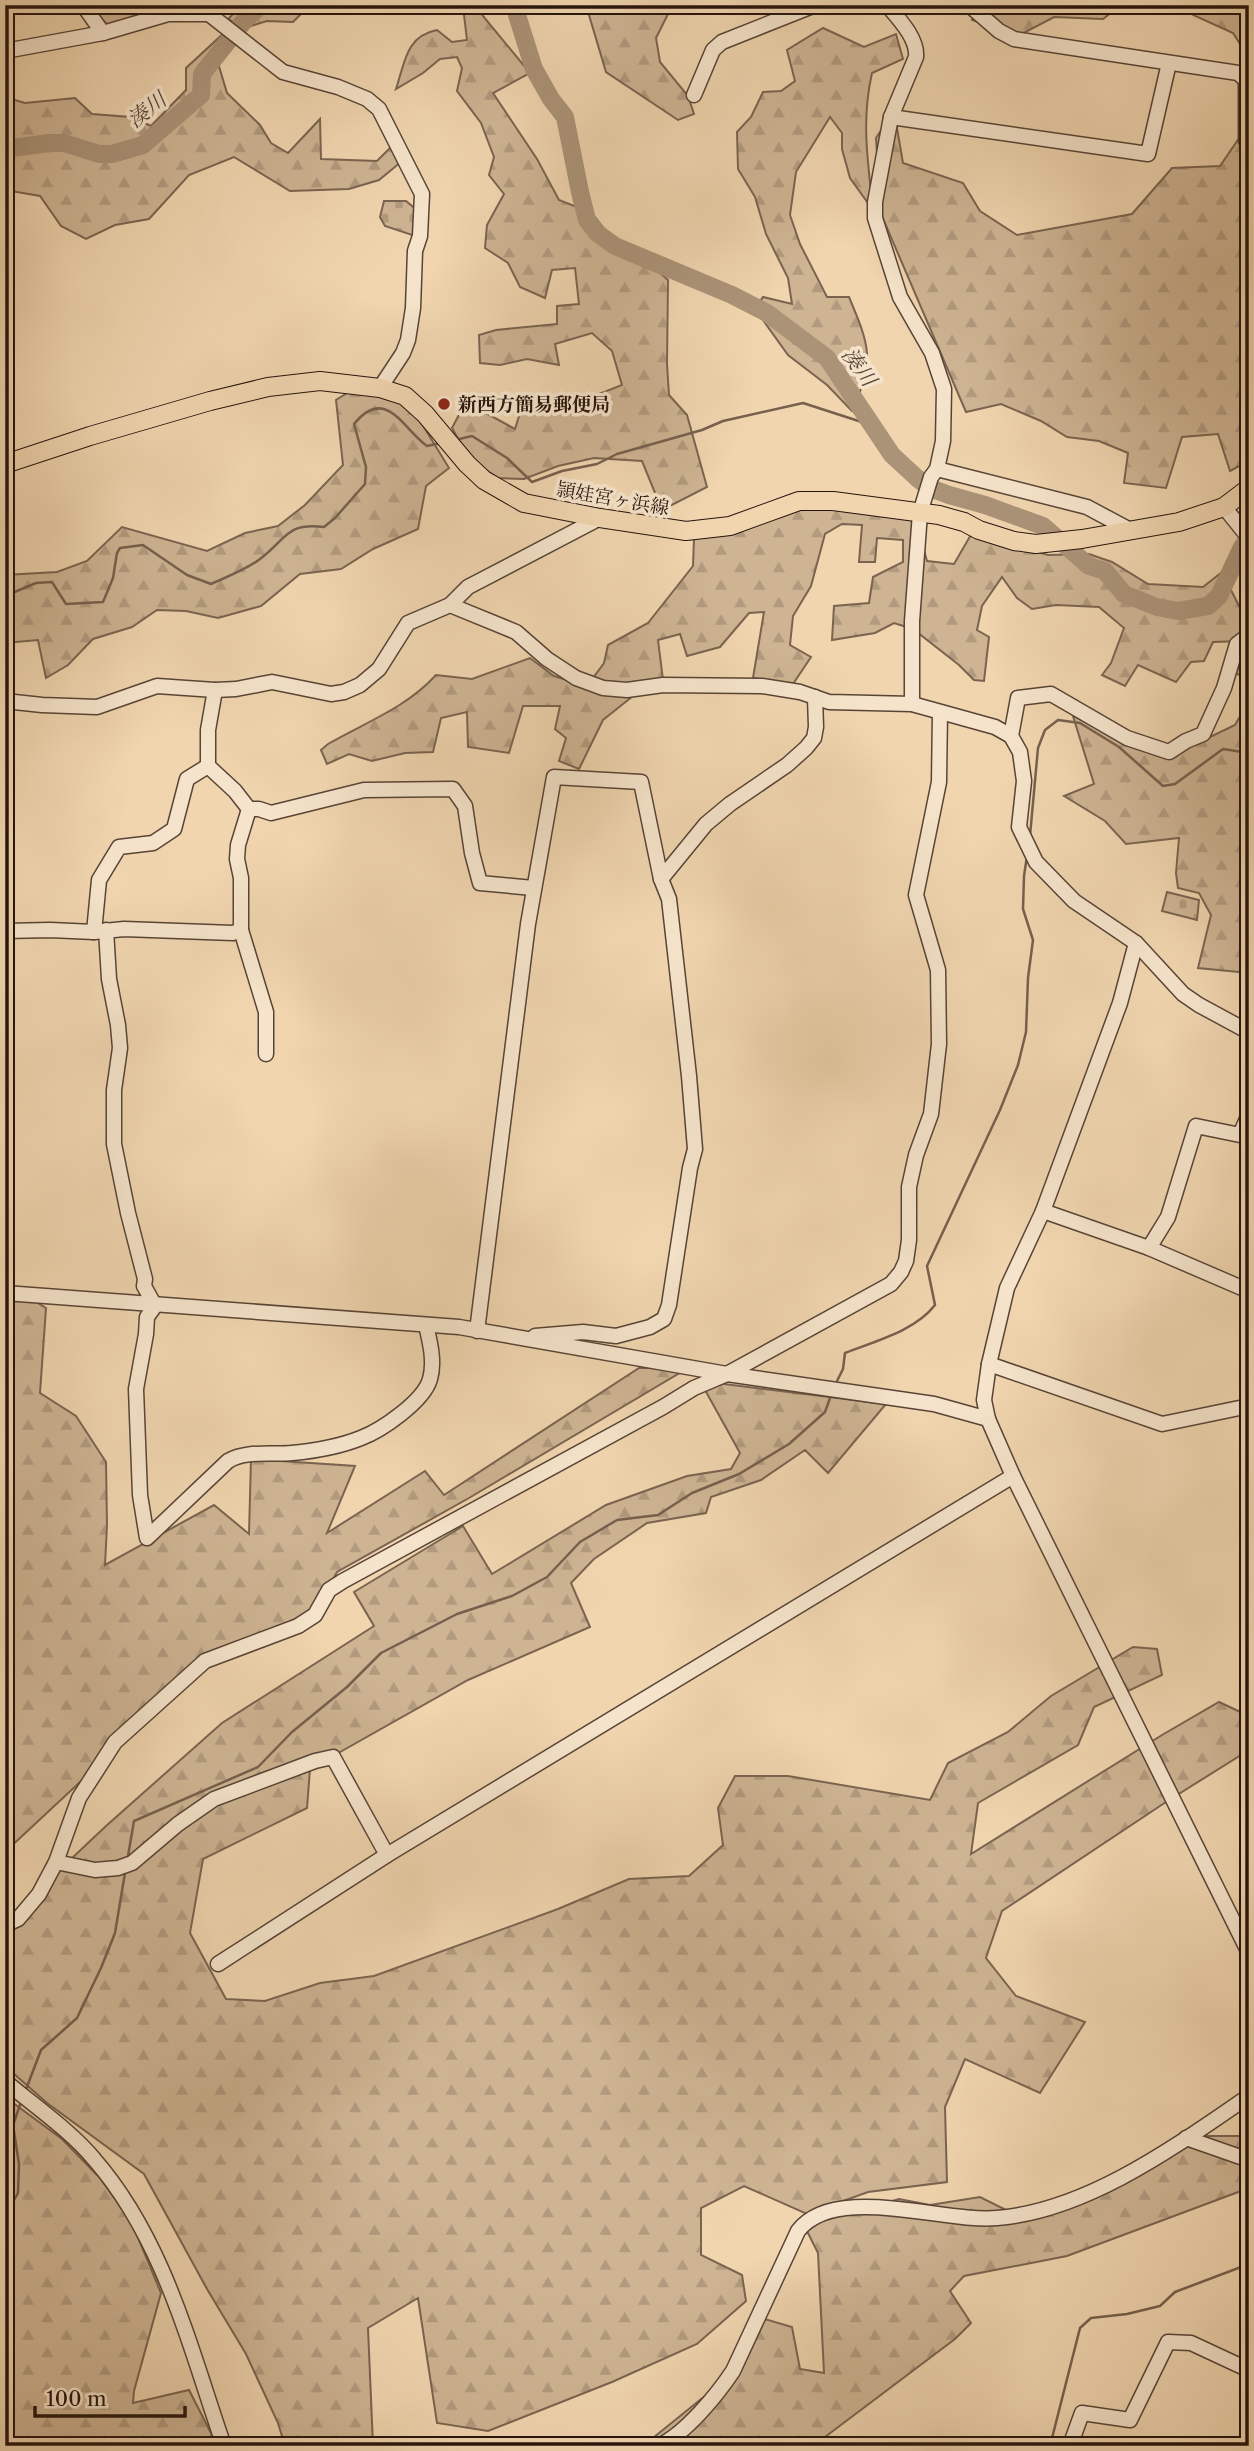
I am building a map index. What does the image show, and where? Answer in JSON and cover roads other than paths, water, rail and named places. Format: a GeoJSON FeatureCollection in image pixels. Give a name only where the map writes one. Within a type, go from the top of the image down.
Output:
{"type":"FeatureCollection","features":[{"type":"Feature","properties":{"kind":"main road","name":"頴娃宮ヶ浜線"},"geometry":{"type":"LineString","coordinates":[[5,464],[151,418],[268,387],[320,381],[380,388],[405,396],[484,480],[524,503],[686,531],[730,526],[799,501],[832,501],[939,515],[1014,541],[1036,544],[1179,522],[1224,507],[1249,488]]}},
{"type":"Feature","properties":{"kind":"street"},"geometry":{"type":"LineString","coordinates":[[83,5],[103,33]]}},
{"type":"Feature","properties":{"kind":"street"},"geometry":{"type":"LineString","coordinates":[[694,94],[713,50],[722,42],[815,5]]}},
{"type":"Feature","properties":{"kind":"street"},"geometry":{"type":"LineString","coordinates":[[887,5],[917,48],[916,57],[891,117],[875,202],[875,218],[900,297],[932,353],[944,389],[943,441],[920,513],[912,621],[912,704]]}},
{"type":"Feature","properties":{"kind":"street"},"geometry":{"type":"LineString","coordinates":[[969,5],[999,31],[1014,39],[1238,73],[1246,80],[1246,141]]}},
{"type":"Feature","properties":{"kind":"street"},"geometry":{"type":"LineString","coordinates":[[5,51],[103,33],[168,14],[213,10],[222,23],[283,72],[338,87],[367,99],[379,108],[422,194],[420,236],[415,251],[414,309],[408,340],[403,353],[380,388]]}},
{"type":"Feature","properties":{"kind":"street"},"geometry":{"type":"LineString","coordinates":[[891,117],[1148,154],[1169,63]]}},
{"type":"Feature","properties":{"kind":"street"},"geometry":{"type":"LineString","coordinates":[[934,473],[1087,507],[1130,530]]}},
{"type":"Feature","properties":{"kind":"street"},"geometry":{"type":"LineString","coordinates":[[1224,507],[1246,536]]}},
{"type":"Feature","properties":{"kind":"street"},"geometry":{"type":"LineString","coordinates":[[5,701],[97,707],[157,686],[215,690],[272,682],[331,694],[344,692],[360,685],[379,669],[408,623],[450,605],[468,587],[600,518]]}},
{"type":"Feature","properties":{"kind":"street"},"geometry":{"type":"LineString","coordinates":[[450,605],[516,632],[547,659],[576,678],[603,688],[626,690],[663,685],[762,686],[800,692],[839,703],[912,704],[995,727],[1011,736],[1020,752],[1024,781],[1019,827],[1043,870],[1074,901],[1136,943],[1183,994],[1199,1006],[1249,1032]]}},
{"type":"Feature","properties":{"kind":"street"},"geometry":{"type":"LineString","coordinates":[[1011,736],[1018,698],[1051,694],[1127,738],[1169,752],[1186,740],[1203,734],[1224,688],[1237,644],[1249,635]]}},
{"type":"Feature","properties":{"kind":"street"},"geometry":{"type":"LineString","coordinates":[[215,690],[208,730],[208,766],[235,791],[249,809]]}},
{"type":"Feature","properties":{"kind":"street"},"geometry":{"type":"LineString","coordinates":[[661,878],[706,824],[806,748],[814,738],[815,697]]}},
{"type":"Feature","properties":{"kind":"street"},"geometry":{"type":"LineString","coordinates":[[5,1925],[18,1919],[39,1894],[56,1862],[79,1798],[115,1742],[205,1661],[298,1626],[315,1615],[329,1590],[343,1581],[694,1388],[727,1374],[891,1284],[901,1272],[906,1261],[909,1240],[909,1187],[916,1155],[931,1114],[939,1044],[938,970],[916,895],[939,782],[940,712]]}},
{"type":"Feature","properties":{"kind":"street"},"geometry":{"type":"LineString","coordinates":[[155,1306],[144,1286],[145,1279],[114,1144],[114,1090],[120,1048],[100,931],[99,880],[119,847],[153,843],[174,829],[187,779],[208,766]]}},
{"type":"Feature","properties":{"kind":"street"},"geometry":{"type":"LineString","coordinates":[[477,1331],[533,888],[554,777],[641,782],[661,878],[669,899],[690,1076],[695,1149],[669,1305],[664,1319],[650,1327],[616,1336],[583,1332],[539,1335],[528,1339]]}},
{"type":"Feature","properties":{"kind":"street"},"geometry":{"type":"LineString","coordinates":[[249,809],[271,813],[364,790],[453,789],[465,806],[480,883],[533,888]]}},
{"type":"Feature","properties":{"kind":"street"},"geometry":{"type":"LineString","coordinates":[[249,809],[237,852],[241,878],[241,930],[266,1013],[265,1055]]}},
{"type":"Feature","properties":{"kind":"street"},"geometry":{"type":"LineString","coordinates":[[5,931],[233,933],[241,930]]}},
{"type":"Feature","properties":{"kind":"street"},"geometry":{"type":"LineString","coordinates":[[1136,943],[1120,1003],[1043,1211],[1007,1288],[989,1364],[984,1400],[988,1419],[1013,1476],[1249,1953]]}},
{"type":"Feature","properties":{"kind":"street"},"geometry":{"type":"LineString","coordinates":[[1149,1248],[1168,1217],[1196,1126],[1240,1135],[1249,1114]]}},
{"type":"Feature","properties":{"kind":"street"},"geometry":{"type":"LineString","coordinates":[[1043,1211],[1149,1248],[1249,1292]]}},
{"type":"Feature","properties":{"kind":"street"},"geometry":{"type":"LineString","coordinates":[[5,1293],[477,1331],[727,1374],[934,1405],[988,1419]]}},
{"type":"Feature","properties":{"kind":"street"},"geometry":{"type":"LineString","coordinates":[[155,1306],[147,1317],[136,1389],[140,1495],[147,1538],[228,1461],[237,1456],[294,1453],[334,1445],[362,1438],[396,1418],[417,1399],[430,1381],[431,1347],[426,1325]]}},
{"type":"Feature","properties":{"kind":"street"},"geometry":{"type":"LineString","coordinates":[[989,1364],[1162,1424],[1249,1406]]}},
{"type":"Feature","properties":{"kind":"street"},"geometry":{"type":"LineString","coordinates":[[218,1964],[387,1855],[1013,1476]]}},
{"type":"Feature","properties":{"kind":"street"},"geometry":{"type":"LineString","coordinates":[[56,1862],[95,1870],[125,1866],[214,1799],[332,1758],[387,1855]]}},
{"type":"Feature","properties":{"kind":"street"},"geometry":{"type":"LineString","coordinates":[[9,2084],[94,2158],[145,2233],[174,2301],[224,2446]]}},
{"type":"Feature","properties":{"kind":"street"},"geometry":{"type":"LineString","coordinates":[[659,2446],[689,2422],[722,2388],[733,2371],[798,2231],[804,2223],[818,2214],[845,2208],[897,2209],[954,2217],[997,2218],[1051,2209],[1112,2182],[1249,2096]]}},
{"type":"Feature","properties":{"kind":"street"},"geometry":{"type":"LineString","coordinates":[[1186,2138],[1249,2160]]}},
{"type":"Feature","properties":{"kind":"street"},"geometry":{"type":"LineString","coordinates":[[1070,2446],[1082,2413],[1130,2420],[1168,2342],[1191,2343],[1249,2370]]}},
{"type":"Feature","properties":{"kind":"waterway","name":"湊川"},"geometry":{"type":"LineString","coordinates":[[5,149],[64,143],[99,154],[112,154],[143,145],[201,95],[202,74],[244,21],[261,5]]}},
{"type":"Feature","properties":{"kind":"waterway","name":"湊川"},"geometry":{"type":"LineString","coordinates":[[520,5],[517,15],[534,69],[565,117],[587,220],[597,233],[615,246],[732,295],[767,313],[827,358],[892,455],[930,488],[1043,526],[1089,566],[1105,571],[1124,594],[1157,607],[1178,611],[1208,606],[1219,596],[1249,538]]}},
{"type":"Feature","properties":{"kind":"waterway"},"geometry":{"type":"LineString","coordinates":[[455,440],[472,436],[507,458],[532,482],[562,471],[597,464],[617,454],[702,430],[723,421],[803,403],[874,426]]}},
{"type":"Feature","properties":{"kind":"waterway"},"geometry":{"type":"LineString","coordinates":[[5,596],[36,583],[52,582],[66,604],[103,602],[113,578],[120,548],[143,545],[187,575],[211,584],[254,563],[294,530],[311,526],[324,527],[335,518],[365,484],[366,467],[354,424],[365,413],[385,409],[402,421],[427,446],[441,443]]}},
{"type":"Feature","properties":{"kind":"waterway"},"geometry":{"type":"LineString","coordinates":[[1030,836],[1038,748],[1045,730],[1058,720],[1080,723],[1119,747],[1163,786],[1175,784],[1223,749],[1249,753]]}},
{"type":"Feature","properties":{"kind":"waterway"},"geometry":{"type":"LineString","coordinates":[[837,1381],[843,1369],[845,1353],[906,1328],[917,1322],[935,1305],[927,1266],[1000,1110],[1018,1065],[1026,1032],[1028,978],[1033,940],[1023,909],[1027,856]]}},
{"type":"Feature","properties":{"kind":"waterway"},"geometry":{"type":"LineString","coordinates":[[128,1856],[134,1821],[258,1767],[292,1732],[347,1687],[381,1653],[457,1614],[512,1596],[547,1577],[580,1542],[617,1520],[658,1515],[692,1493],[739,1474],[789,1444],[825,1412],[830,1398]]}},
{"type":"Feature","properties":{"kind":"waterway"},"geometry":{"type":"LineString","coordinates":[[25,2092],[41,2050],[77,2018],[101,1968],[115,1933],[125,1873]]}},
{"type":"Feature","properties":{"kind":"waterway"},"geometry":{"type":"LineString","coordinates":[[5,2216],[18,2193],[19,2164],[13,2125],[21,2102]]}},
{"type":"Feature","properties":{"kind":"waterway"},"geometry":{"type":"LineString","coordinates":[[1050,2446],[1080,2328],[1091,2318],[1127,2314],[1160,2306],[1175,2292],[1249,2264]]}},
{"type":"Feature","properties":{"kind":"place","name":"新西方簡易郵便局"},"geometry":{"type":"Point","coordinates":[444,404]}}]}
